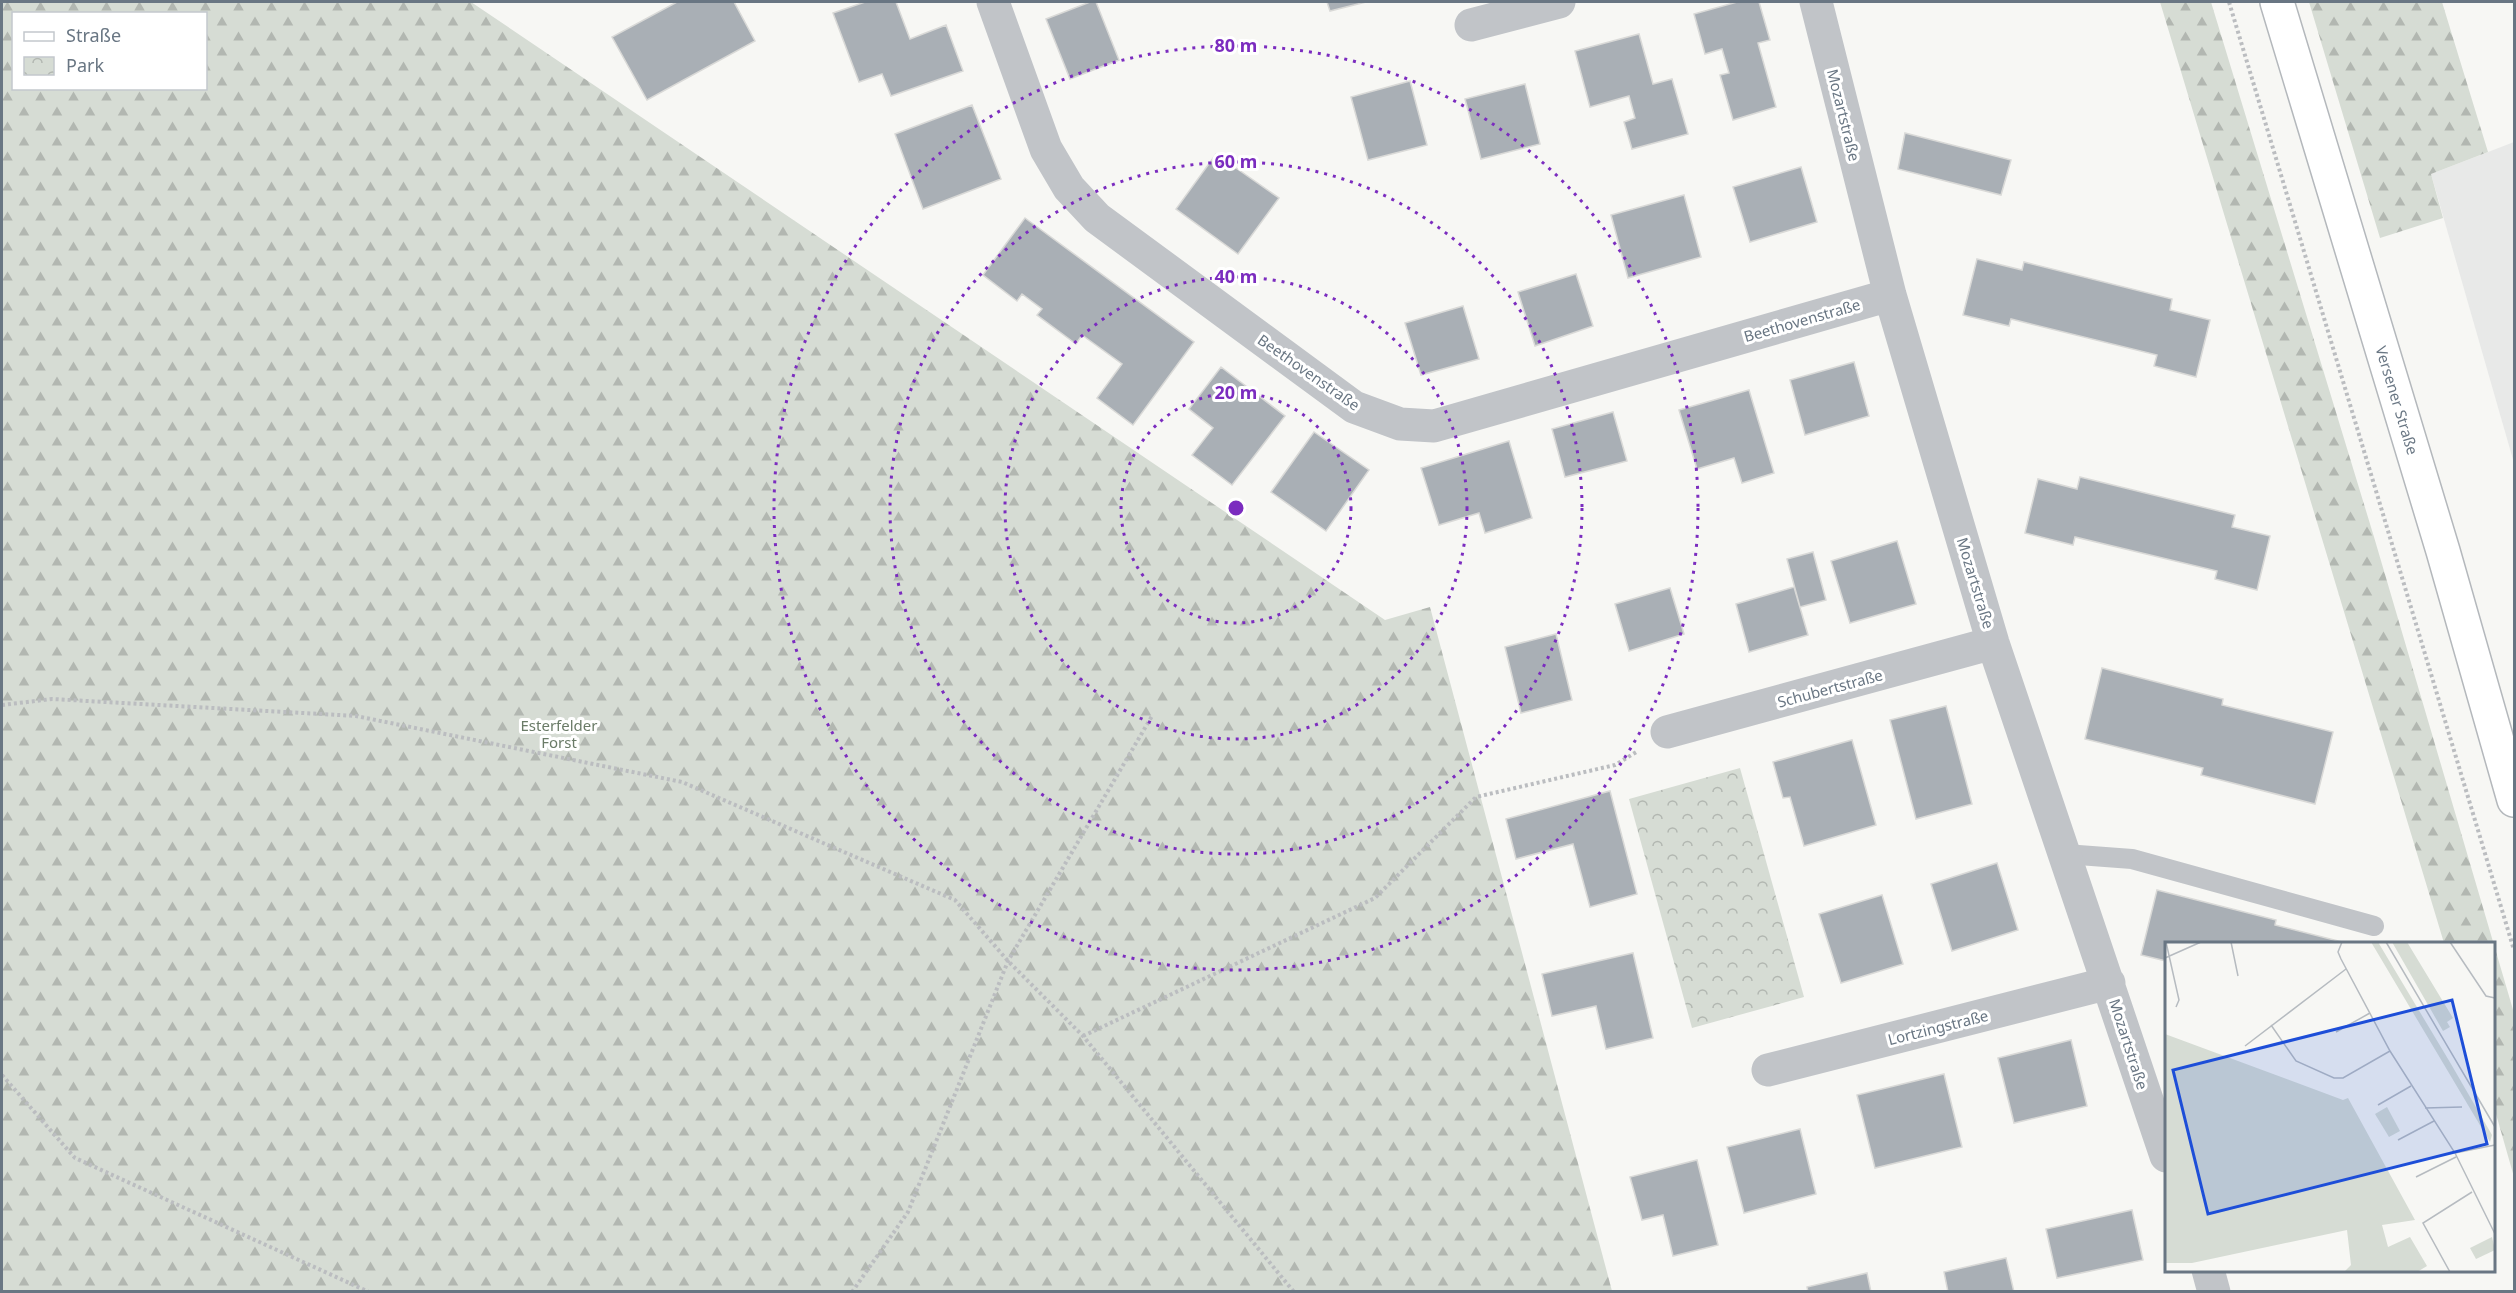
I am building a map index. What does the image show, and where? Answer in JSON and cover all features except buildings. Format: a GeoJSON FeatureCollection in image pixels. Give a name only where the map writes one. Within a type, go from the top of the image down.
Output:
{"type":"FeatureCollection","features":[{"type":"Feature","properties":{"kind":"street","name":"Beethovenstraße"},"geometry":{"type":"LineString","coordinates":[[993,2],[1046,149],[1069,188],[1097,218],[1354,407],[1400,424],[1434,426],[1890,295]]}},
{"type":"Feature","properties":{"kind":"street"},"geometry":{"type":"LineString","coordinates":[[1472,25],[1559,2]]}},
{"type":"Feature","properties":{"kind":"street","name":"Mozartstraße"},"geometry":{"type":"LineString","coordinates":[[1816,2],[1890,295],[1993,643],[2165,1153]]}},
{"type":"Feature","properties":{"kind":"street","name":"Versener Straße"},"geometry":{"type":"LineString","coordinates":[[2277,2],[2443,551],[2514,800]]}},
{"type":"Feature","properties":{"kind":"street","name":"Schubertstraße"},"geometry":{"type":"LineString","coordinates":[[1667,732],[1993,643]]}},
{"type":"Feature","properties":{"kind":"street","name":"Lortzingstraße"},"geometry":{"type":"LineString","coordinates":[[1768,1070],[2109,983]]}},
{"type":"Feature","properties":{"kind":"street"},"geometry":{"type":"LineString","coordinates":[[2209,1272],[2214,1292]]}},
{"type":"Feature","properties":{"kind":"lane"},"geometry":{"type":"LineString","coordinates":[[2065,854],[2132,859],[2374,926]]}},
{"type":"Feature","properties":{"kind":"path"},"geometry":{"type":"LineString","coordinates":[[2229,2],[2514,950]]}},
{"type":"Feature","properties":{"kind":"path"},"geometry":{"type":"LineString","coordinates":[[2,705],[52,699],[356,716],[682,782],[956,900],[1008,961],[1083,1036],[1294,1292]]}},
{"type":"Feature","properties":{"kind":"path"},"geometry":{"type":"LineString","coordinates":[[852,1292],[908,1212],[1008,961],[1152,716]]}},
{"type":"Feature","properties":{"kind":"path"},"geometry":{"type":"LineString","coordinates":[[1083,1036],[1375,898],[1476,797],[1615,765],[1667,732]]}},
{"type":"Feature","properties":{"kind":"path"},"geometry":{"type":"LineString","coordinates":[[2,1076],[75,1158],[369,1292]]}},
{"type":"Feature","properties":{"kind":"shaded area"},"geometry":{"type":"Polygon","coordinates":[[[2514,142],[2514,463],[2431,174],[2514,142]]]}},
{"type":"Feature","properties":{"kind":"green space","name":"Esterfelder Forst"},"geometry":{"type":"Polygon","coordinates":[[[2,2],[471,2],[1385,620],[1430,607],[1612,1291],[2,1291],[2,2]]]}},
{"type":"Feature","properties":{"kind":"green space"},"geometry":{"type":"Polygon","coordinates":[[[2160,2],[2211,2],[2374,537],[2493,942],[2444,942],[2160,2]]]}},
{"type":"Feature","properties":{"kind":"green space"},"geometry":{"type":"Polygon","coordinates":[[[2309,2],[2442,2],[2488,152],[2431,174],[2443,218],[2380,238],[2309,2]]]}},
{"type":"Feature","properties":{"kind":"green space"},"geometry":{"type":"Polygon","coordinates":[[[1740,768],[1804,997],[1692,1028],[1629,799],[1740,768]]]}},
{"type":"Feature","properties":{"kind":"green space"},"geometry":{"type":"Polygon","coordinates":[[[2495,948],[2514,1013],[2514,1177],[2495,1110],[2495,948]]]}}]}
